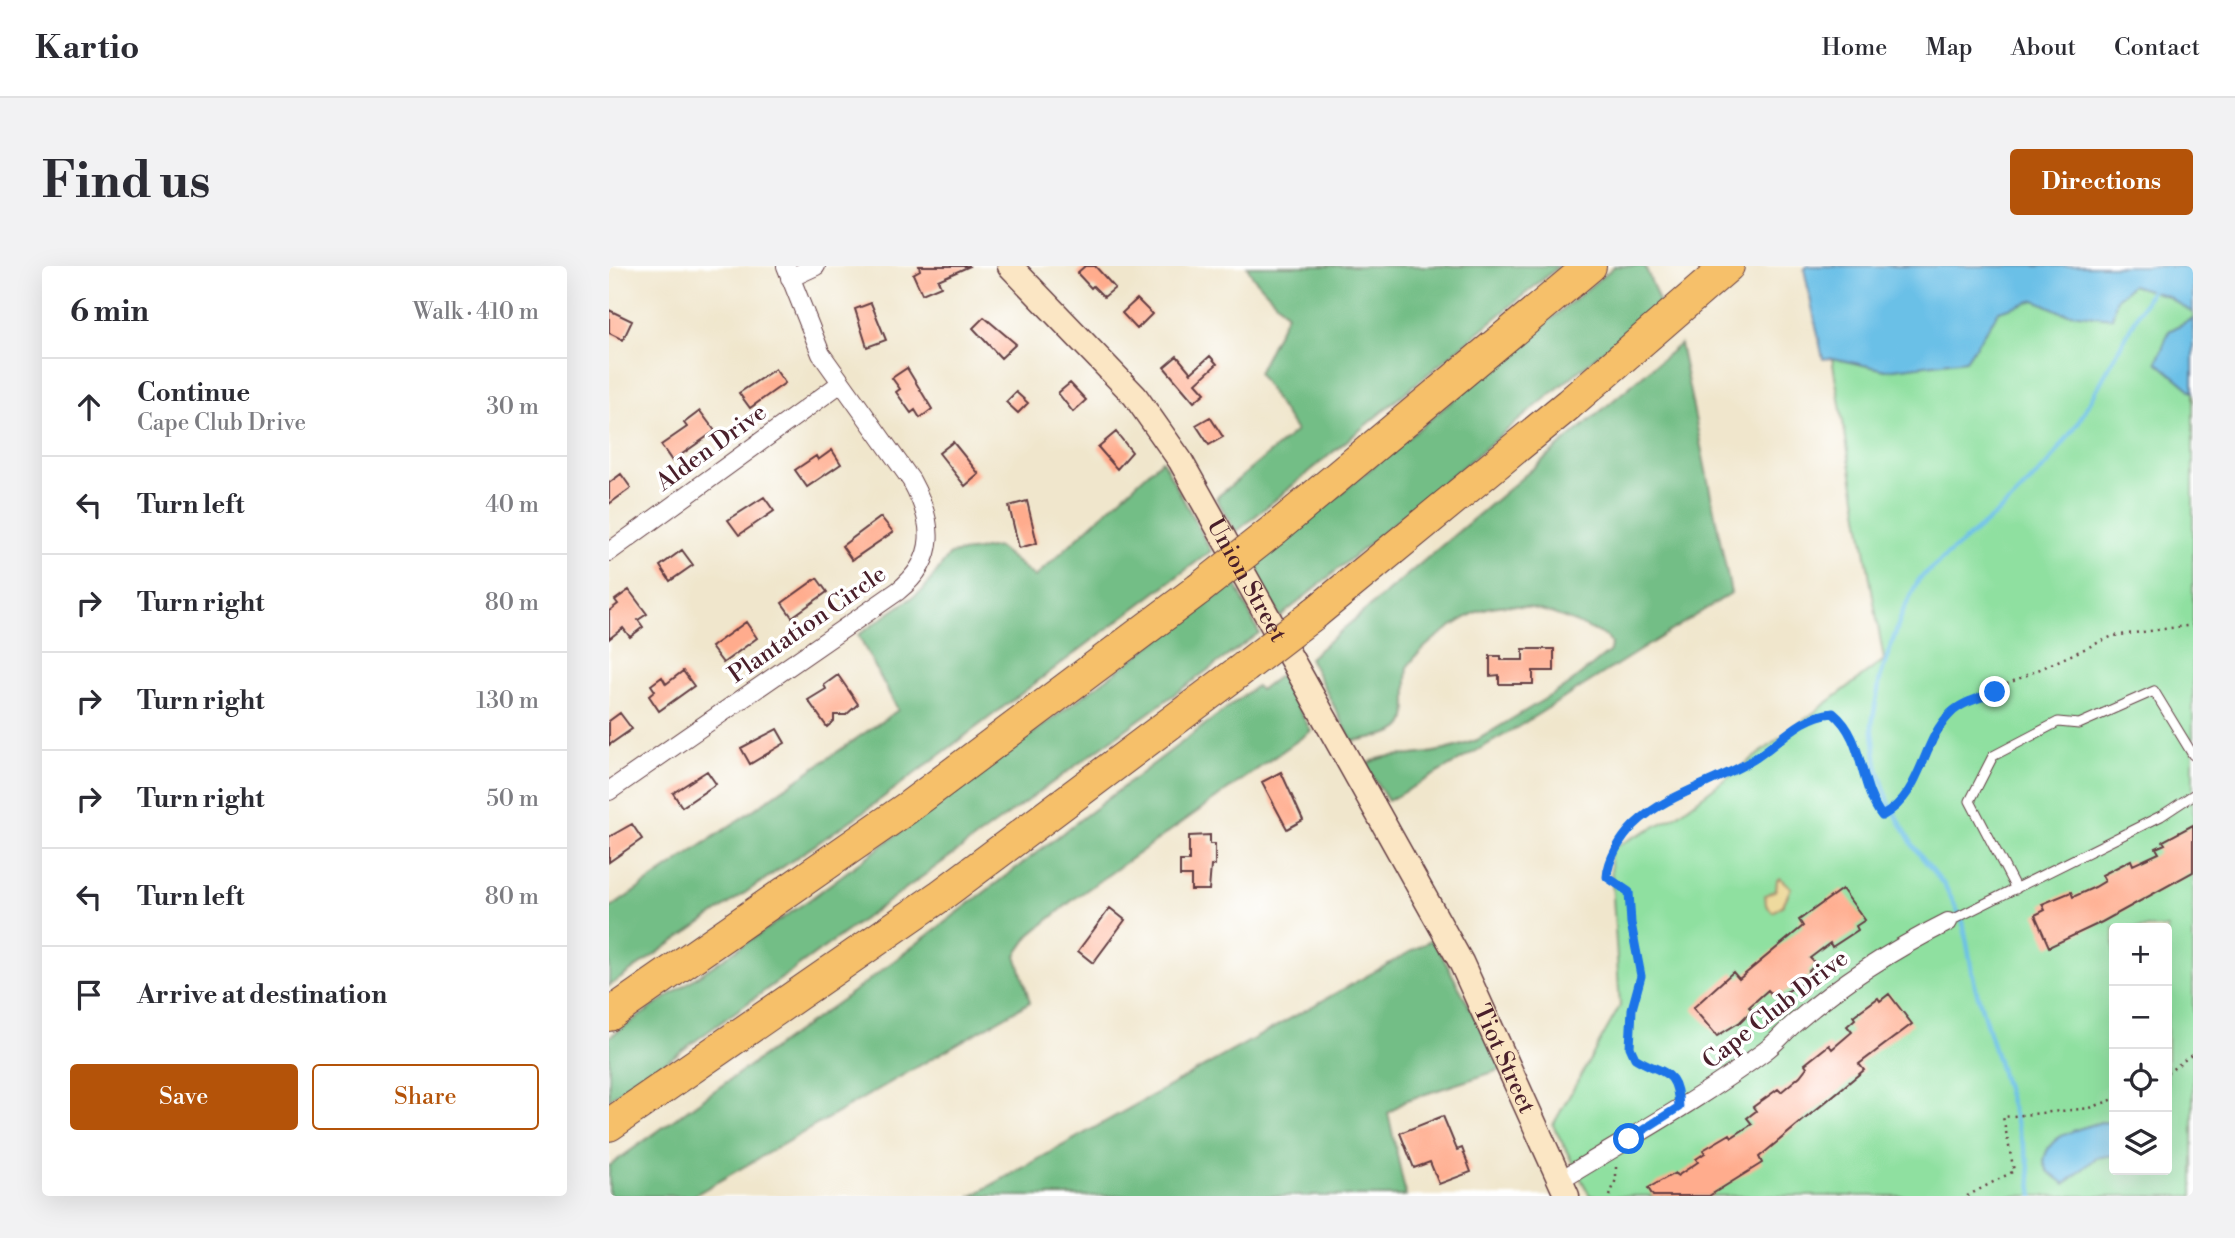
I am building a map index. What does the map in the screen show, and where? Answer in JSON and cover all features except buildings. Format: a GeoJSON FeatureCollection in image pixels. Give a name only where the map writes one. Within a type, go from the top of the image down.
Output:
{"type":"FeatureCollection","features":[{"type":"Feature","properties":{"kind":"highway"},"geometry":{"type":"LineString","coordinates":[[609,1015],[907,808],[1199,589],[1275,529],[1590,266]]}},
{"type":"Feature","properties":{"kind":"highway"},"geometry":{"type":"LineString","coordinates":[[609,1125],[951,888],[1245,667],[1315,613],[1569,404],[1728,266]]}},
{"type":"Feature","properties":{"kind":"main road","name":"Union Street"},"geometry":{"type":"LineString","coordinates":[[1010,266],[1119,379],[1165,436],[1440,924]]}},
{"type":"Feature","properties":{"kind":"main road","name":"Tiot Street"},"geometry":{"type":"LineString","coordinates":[[1440,924],[1467,974],[1564,1188]]}},
{"type":"Feature","properties":{"kind":"street"},"geometry":{"type":"LineString","coordinates":[[788,272],[816,266]]}},
{"type":"Feature","properties":{"kind":"street","name":"Plantation Circle"},"geometry":{"type":"LineString","coordinates":[[609,791],[898,591],[914,579],[924,562],[929,544],[923,502],[911,480],[841,383],[809,329],[788,272]]}},
{"type":"Feature","properties":{"kind":"street","name":"Alden Drive"},"geometry":{"type":"LineString","coordinates":[[609,552],[841,383]]}},
{"type":"Feature","properties":{"kind":"street","name":"Cape Club Drive"},"geometry":{"type":"LineString","coordinates":[[1564,1188],[1616,1146],[1709,1091],[1768,1049],[1797,1021],[1866,969],[1910,941],[1948,922]]}},
{"type":"Feature","properties":{"kind":"lane"},"geometry":{"type":"LineString","coordinates":[[2016,889],[1970,801],[1993,757],[2058,722],[2078,724],[2154,691],[2193,755]]}},
{"type":"Feature","properties":{"kind":"lane"},"geometry":{"type":"LineString","coordinates":[[1948,922],[2161,816],[2193,795]]}},
{"type":"Feature","properties":{"kind":"path"},"geometry":{"type":"LineString","coordinates":[[1679,1107],[1678,1085],[1668,1073],[1635,1058],[1630,1047],[1632,1009],[1641,976],[1631,923],[1629,892],[1607,877],[1608,867],[1633,826],[1654,810],[1750,761],[1790,731],[1820,715],[1833,713],[1843,721],[1853,739],[1875,806],[1882,816],[1898,805],[1916,783],[1929,749],[1950,714],[1965,703],[2112,636],[2193,625]]}},
{"type":"Feature","properties":{"kind":"path"},"geometry":{"type":"LineString","coordinates":[[2172,1069],[2193,1054]]}},
{"type":"Feature","properties":{"kind":"path"},"geometry":{"type":"LineString","coordinates":[[1967,1196],[2014,1171],[2003,1117],[2090,1108],[2109,1101]]}},
{"type":"Feature","properties":{"kind":"path"},"geometry":{"type":"LineString","coordinates":[[1610,1196],[1616,1179],[1616,1146]]}},
{"type":"Feature","properties":{"kind":"green space"},"geometry":{"type":"Polygon","coordinates":[[[1247,266],[1559,266],[1236,532],[1216,498],[1296,431],[1258,373],[1287,314],[1253,277],[1247,266]]]}},
{"type":"Feature","properties":{"kind":"green space"},"geometry":{"type":"Polygon","coordinates":[[[1615,266],[1645,266],[1660,304],[1280,617],[1251,568],[1615,266]]]}},
{"type":"Feature","properties":{"kind":"green space"},"geometry":{"type":"Polygon","coordinates":[[[2006,266],[2193,266],[2193,1196],[1590,1196],[1553,1125],[1620,1006],[1610,849],[1676,816],[1884,660],[1832,358],[1886,370],[2006,266]]]}},
{"type":"Feature","properties":{"kind":"green space"},"geometry":{"type":"Polygon","coordinates":[[[1680,344],[1731,593],[1513,730],[1388,801],[1365,765],[1382,758],[1437,751],[1477,740],[1568,685],[1610,651],[1611,644],[1607,637],[1595,631],[1536,609],[1506,605],[1481,610],[1437,637],[1408,666],[1407,713],[1400,728],[1390,733],[1352,741],[1309,658],[1680,344]]]}},
{"type":"Feature","properties":{"kind":"green space"},"geometry":{"type":"Polygon","coordinates":[[[1162,460],[1211,551],[869,808],[609,986],[609,909],[898,710],[858,635],[923,590],[950,554],[998,547],[1035,577],[1162,460]]]}},
{"type":"Feature","properties":{"kind":"green space"},"geometry":{"type":"Polygon","coordinates":[[[1235,583],[1259,633],[673,1057],[609,1099],[609,1037],[809,900],[1235,583]]]}},
{"type":"Feature","properties":{"kind":"green space"},"geometry":{"type":"Polygon","coordinates":[[[1280,675],[1311,731],[1074,899],[1030,935],[1016,955],[1030,1002],[693,1196],[609,1196],[609,1166],[861,986],[1256,686],[1260,690],[1280,675]]]}},
{"type":"Feature","properties":{"kind":"green space"},"geometry":{"type":"Polygon","coordinates":[[[1433,939],[1503,1069],[1407,1100],[1388,1113],[1406,1196],[972,1196],[1433,939]]]}},
{"type":"Feature","properties":{"kind":"sand"},"geometry":{"type":"Polygon","coordinates":[[[1780,878],[1791,888],[1783,905],[1773,912],[1766,905],[1765,895],[1776,890],[1777,880],[1780,878]]]}},
{"type":"Feature","properties":{"kind":"water"},"geometry":{"type":"Polygon","coordinates":[[[1808,266],[2193,266],[2193,313],[2167,296],[2132,285],[2117,298],[2112,318],[2061,312],[2035,300],[1999,311],[1966,360],[1886,370],[1832,358],[1823,359],[1804,269],[1808,266]]]}},
{"type":"Feature","properties":{"kind":"water"},"geometry":{"type":"Polygon","coordinates":[[[2193,318],[2193,392],[2157,362],[2169,331],[2193,318]]]}},
{"type":"Feature","properties":{"kind":"water"},"geometry":{"type":"Polygon","coordinates":[[[2101,1122],[2109,1123],[2109,1156],[2096,1158],[2065,1184],[2048,1171],[2044,1163],[2050,1145],[2073,1131],[2101,1122]]]}},
{"type":"Feature","properties":{"kind":"waterway"},"geometry":{"type":"LineString","coordinates":[[2033,1196],[2028,1161],[1975,986],[1963,922],[1945,886],[1914,847],[1889,803],[1877,766],[1872,724],[1880,678],[1903,611],[1919,579],[2009,503],[2049,463],[2078,423],[2151,291]]}},
{"type":"Feature","properties":{"kind":"route"},"geometry":{"type":"LineString","coordinates":[[1629,1139],[1679,1107],[1678,1085],[1668,1073],[1648,1067],[1635,1058],[1630,1047],[1632,1009],[1641,976],[1631,923],[1629,892],[1616,886],[1607,877],[1613,856],[1633,826],[1661,806],[1750,761],[1809,719],[1833,713],[1843,721],[1853,739],[1867,789],[1882,816],[1898,805],[1916,783],[1929,749],[1950,714],[1965,703],[1995,692]]}}]}
